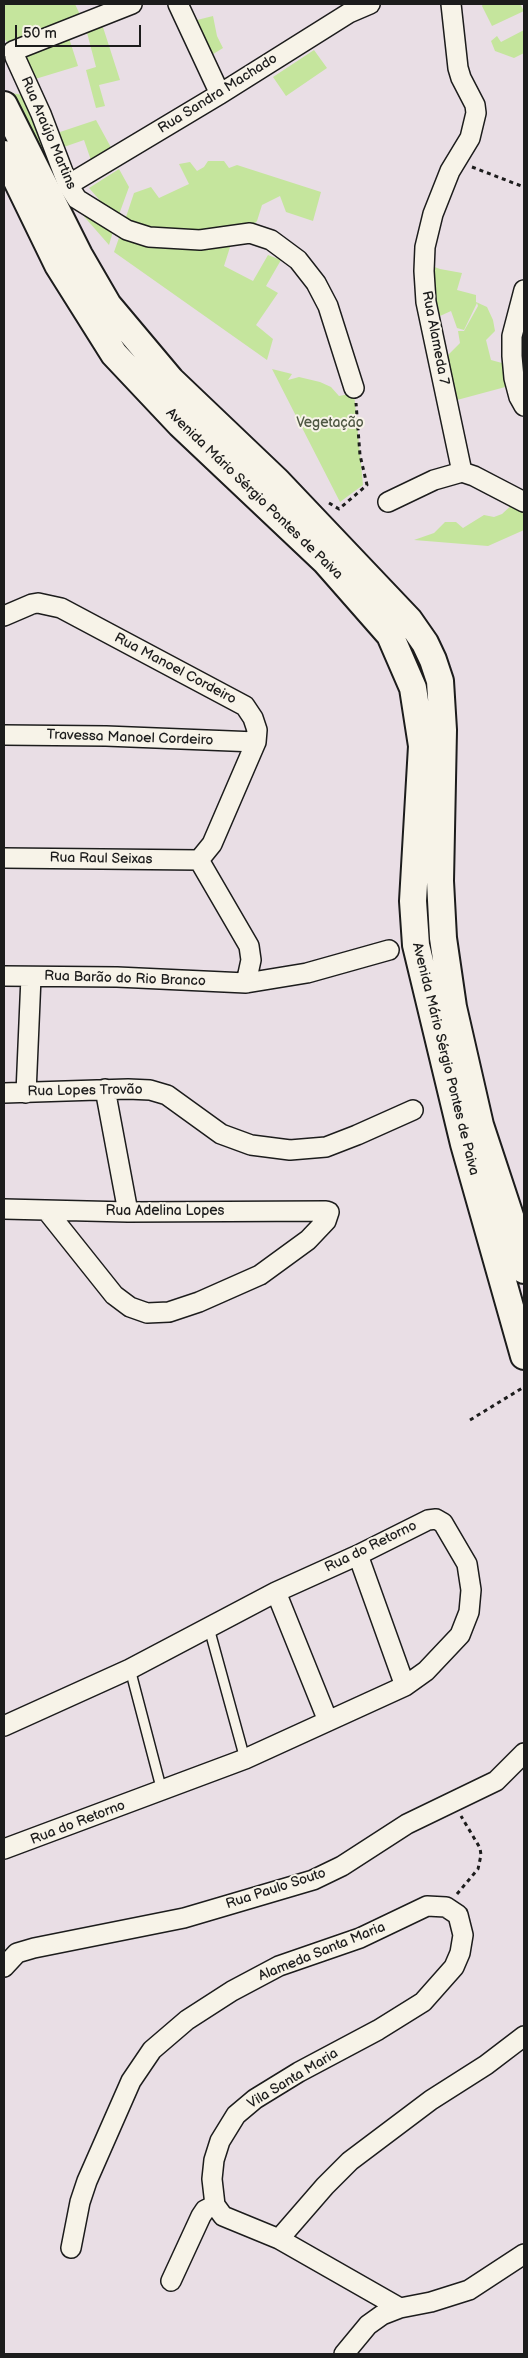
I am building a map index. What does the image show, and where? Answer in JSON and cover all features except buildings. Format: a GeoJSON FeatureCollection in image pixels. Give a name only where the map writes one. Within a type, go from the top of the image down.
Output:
{"type":"FeatureCollection","features":[{"type":"Feature","properties":{"kind":"main road","name":"Avenida Mário Sérgio Pontes de Paiva"},"geometry":{"type":"LineString","coordinates":[[4,105],[78,255],[108,305],[171,380],[277,481],[409,620],[433,660],[440,681],[443,730],[440,881],[443,938],[453,1007],[480,1125],[513,1225],[524,1270]]}},
{"type":"Feature","properties":{"kind":"main road","name":"Avenida Mário Sérgio Pontes de Paiva"},"geometry":{"type":"LineString","coordinates":[[4,154],[58,265],[114,354],[180,424],[325,561],[390,635],[398,652],[413,688],[422,746],[413,901],[416,945],[464,1144],[524,1356]]}},
{"type":"Feature","properties":{"kind":"street","name":"Rua Araújo Martins"},"geometry":{"type":"LineString","coordinates":[[132,4],[14,54],[41,114],[68,185],[77,199],[103,217],[127,230],[149,237],[200,240],[250,233],[272,240],[298,260],[316,283],[328,306],[354,388]]}},
{"type":"Feature","properties":{"kind":"street"},"geometry":{"type":"LineString","coordinates":[[178,4],[220,94]]}},
{"type":"Feature","properties":{"kind":"street","name":"Rua Sandra Machado"},"geometry":{"type":"LineString","coordinates":[[68,185],[220,94],[332,23],[370,4]]}},
{"type":"Feature","properties":{"kind":"street","name":"Rua Alameda 7"},"geometry":{"type":"LineString","coordinates":[[451,4],[458,68],[475,105],[476,113],[470,138],[454,163],[433,214],[425,247],[424,271],[426,302],[462,472]]}},
{"type":"Feature","properties":{"kind":"street"},"geometry":{"type":"LineString","coordinates":[[524,290],[512,336],[512,356],[514,378],[519,397],[524,406]]}},
{"type":"Feature","properties":{"kind":"street"},"geometry":{"type":"LineString","coordinates":[[388,502],[429,482],[462,472],[474,476],[524,502]]}},
{"type":"Feature","properties":{"kind":"street","name":"Rua Manoel Cordeiro"},"geometry":{"type":"LineString","coordinates":[[4,616],[38,603],[62,608],[245,706],[253,718],[257,730],[256,742]]}},
{"type":"Feature","properties":{"kind":"street","name":"Travessa Manoel Cordeiro"},"geometry":{"type":"LineString","coordinates":[[4,736],[106,736],[256,742]]}},
{"type":"Feature","properties":{"kind":"street"},"geometry":{"type":"LineString","coordinates":[[246,983],[251,960],[249,946],[199,860],[212,844],[256,742]]}},
{"type":"Feature","properties":{"kind":"street","name":"Rua Raul Seixas"},"geometry":{"type":"LineString","coordinates":[[4,858],[199,860]]}},
{"type":"Feature","properties":{"kind":"street","name":"Rua Barão do Rio Branco"},"geometry":{"type":"LineString","coordinates":[[4,976],[117,977],[246,983],[307,973],[389,950]]}},
{"type":"Feature","properties":{"kind":"street"},"geometry":{"type":"LineString","coordinates":[[26,1092],[31,976]]}},
{"type":"Feature","properties":{"kind":"street"},"geometry":{"type":"LineString","coordinates":[[105,1089],[128,1212]]}},
{"type":"Feature","properties":{"kind":"street","name":"Rua Lopes Trovão"},"geometry":{"type":"LineString","coordinates":[[4,1093],[105,1089],[150,1090],[168,1096],[221,1134],[251,1144],[290,1150],[326,1147],[412,1110]]}},
{"type":"Feature","properties":{"kind":"street","name":"Rua Adelina Lopes"},"geometry":{"type":"LineString","coordinates":[[4,1209],[128,1212],[326,1210],[329,1212],[326,1221],[308,1240],[260,1275],[199,1302],[169,1312],[147,1313],[130,1308],[114,1296],[47,1211]]}},
{"type":"Feature","properties":{"kind":"street","name":"Rua do Retorno"},"geometry":{"type":"LineString","coordinates":[[4,1726],[130,1669],[276,1592],[358,1555],[428,1520],[436,1519],[448,1529],[466,1564],[471,1590],[469,1612],[460,1635],[426,1671],[406,1686],[245,1759],[4,1849]]}},
{"type":"Feature","properties":{"kind":"street"},"geometry":{"type":"LineString","coordinates":[[358,1555],[406,1686]]}},
{"type":"Feature","properties":{"kind":"street"},"geometry":{"type":"LineString","coordinates":[[276,1592],[328,1721]]}},
{"type":"Feature","properties":{"kind":"street","name":"Rua Paulo Souto"},"geometry":{"type":"LineString","coordinates":[[4,1967],[17,1954],[34,1948],[184,1918],[313,1880],[342,1866],[408,1824],[496,1781],[524,1753]]}},
{"type":"Feature","properties":{"kind":"street","name":"Alameda Santa Maria"},"geometry":{"type":"LineString","coordinates":[[71,2248],[80,2202],[88,2182],[130,2081],[152,2050],[187,2020],[232,1991],[279,1966],[360,1938],[427,1906],[446,1907]]}},
{"type":"Feature","properties":{"kind":"street","name":"Vila Santa Maria"},"geometry":{"type":"LineString","coordinates":[[215,2205],[212,2179],[214,2160],[220,2141],[236,2115],[255,2099],[299,2072],[378,2030],[423,2002],[454,1968],[460,1953],[463,1935],[458,1915],[446,1907]]}},
{"type":"Feature","properties":{"kind":"street"},"geometry":{"type":"LineString","coordinates":[[279,2239],[325,2186],[350,2161],[431,2100],[486,2065],[524,2036]]}},
{"type":"Feature","properties":{"kind":"street"},"geometry":{"type":"LineString","coordinates":[[171,2281],[201,2216],[205,2210],[215,2205],[222,2216],[279,2239],[400,2308]]}},
{"type":"Feature","properties":{"kind":"street"},"geometry":{"type":"LineString","coordinates":[[344,2354],[368,2325],[382,2315],[400,2308],[431,2302],[469,2290],[524,2254]]}},
{"type":"Feature","properties":{"kind":"lane"},"geometry":{"type":"LineString","coordinates":[[209,1628],[245,1759]]}},
{"type":"Feature","properties":{"kind":"lane"},"geometry":{"type":"LineString","coordinates":[[130,1669],[162,1791]]}},
{"type":"Feature","properties":{"kind":"path"},"geometry":{"type":"LineString","coordinates":[[454,163],[485,171],[524,187]]}},
{"type":"Feature","properties":{"kind":"path"},"geometry":{"type":"LineString","coordinates":[[322,500],[339,509],[367,485],[360,455],[354,388]]}},
{"type":"Feature","properties":{"kind":"path"},"geometry":{"type":"LineString","coordinates":[[470,1420],[524,1387]]}},
{"type":"Feature","properties":{"kind":"path"},"geometry":{"type":"LineString","coordinates":[[446,1907],[478,1870],[481,1855],[480,1848],[453,1803]]}},
{"type":"Feature","properties":{"kind":"green space"},"geometry":{"type":"Polygon","coordinates":[[[4,4],[75,4],[82,19],[11,48],[4,38],[4,4]]]}},
{"type":"Feature","properties":{"kind":"green space"},"geometry":{"type":"Polygon","coordinates":[[[483,4],[520,4],[524,11],[492,26],[482,6],[483,4]]]}},
{"type":"Feature","properties":{"kind":"green space"},"geometry":{"type":"Polygon","coordinates":[[[213,16],[217,36],[223,48],[210,56],[202,42],[197,20],[213,16]]]}},
{"type":"Feature","properties":{"kind":"green space"},"geometry":{"type":"Polygon","coordinates":[[[101,21],[120,80],[99,85],[105,106],[96,108],[86,70],[96,67],[85,25],[101,21]]]}},
{"type":"Feature","properties":{"kind":"green space"},"geometry":{"type":"Polygon","coordinates":[[[524,30],[524,53],[514,58],[495,51],[491,41],[497,36],[501,42],[524,30]]]}},
{"type":"Feature","properties":{"kind":"green space"},"geometry":{"type":"Polygon","coordinates":[[[68,35],[78,66],[32,80],[22,49],[68,35]]]}},
{"type":"Feature","properties":{"kind":"green space"},"geometry":{"type":"Polygon","coordinates":[[[314,50],[327,68],[286,96],[273,77],[314,50]]]}},
{"type":"Feature","properties":{"kind":"green space"},"geometry":{"type":"Polygon","coordinates":[[[11,93],[29,96],[62,188],[22,115],[11,93]]]}},
{"type":"Feature","properties":{"kind":"green space"},"geometry":{"type":"Polygon","coordinates":[[[96,120],[114,153],[93,166],[84,140],[61,148],[54,134],[96,120]]]}},
{"type":"Feature","properties":{"kind":"green space"},"geometry":{"type":"Polygon","coordinates":[[[208,161],[224,161],[229,168],[237,165],[321,192],[313,221],[286,212],[280,196],[262,205],[257,221],[247,231],[190,237],[124,223],[134,193],[151,187],[159,198],[189,184],[179,164],[190,162],[197,171],[204,167],[208,161]]]}},
{"type":"Feature","properties":{"kind":"green space"},"geometry":{"type":"Polygon","coordinates":[[[119,169],[129,187],[117,220],[89,188],[119,169]]]}},
{"type":"Feature","properties":{"kind":"green space"},"geometry":{"type":"Polygon","coordinates":[[[67,197],[114,228],[109,245],[67,197]]]}},
{"type":"Feature","properties":{"kind":"green space"},"geometry":{"type":"Polygon","coordinates":[[[120,235],[231,244],[224,266],[253,281],[268,255],[281,260],[266,286],[278,293],[256,325],[273,339],[267,360],[114,252],[120,235]]]}},
{"type":"Feature","properties":{"kind":"green space"},"geometry":{"type":"Polygon","coordinates":[[[429,265],[462,273],[457,290],[476,295],[476,302],[487,307],[493,320],[495,331],[486,340],[491,360],[502,363],[509,386],[457,400],[447,361],[449,354],[460,343],[458,331],[464,331],[478,306],[477,303],[464,330],[457,328],[451,311],[440,316],[436,306],[429,265]]]}},
{"type":"Feature","properties":{"kind":"green space","name":"Vegetação"},"geometry":{"type":"Polygon","coordinates":[[[272,369],[292,374],[288,380],[299,377],[320,382],[331,387],[339,396],[354,393],[363,485],[340,502],[272,369]]]}},
{"type":"Feature","properties":{"kind":"green space"},"geometry":{"type":"Polygon","coordinates":[[[515,502],[524,506],[524,530],[488,546],[414,540],[434,533],[445,522],[456,522],[463,528],[484,515],[494,517],[502,514],[515,502]]]}}]}
